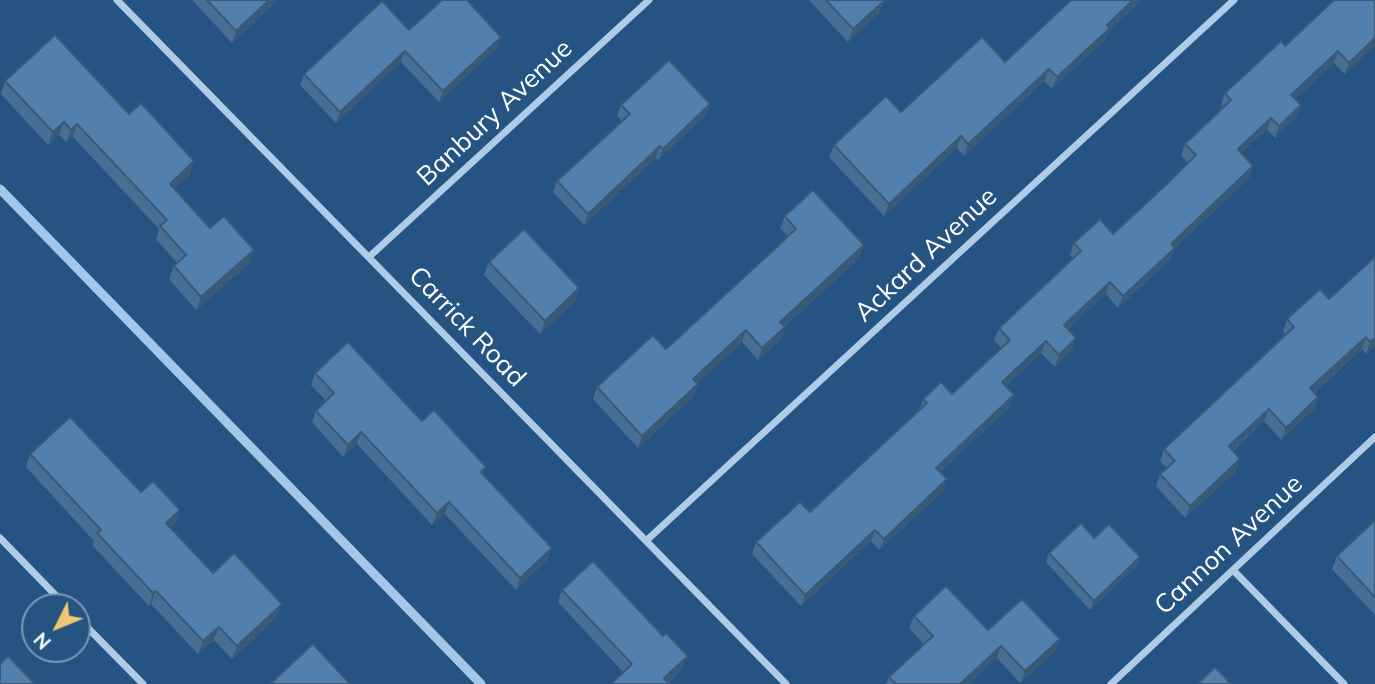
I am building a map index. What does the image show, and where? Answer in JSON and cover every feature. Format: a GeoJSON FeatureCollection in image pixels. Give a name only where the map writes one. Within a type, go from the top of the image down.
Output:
{"type":"FeatureCollection","features":[{"type":"Feature","properties":{"kind":"street","name":"Carrick Road"},"geometry":{"type":"LineString","coordinates":[[117,0],[786,684]]}},
{"type":"Feature","properties":{"kind":"street","name":"Banbury Avenue"},"geometry":{"type":"LineString","coordinates":[[369,257],[649,0]]}},
{"type":"Feature","properties":{"kind":"street","name":"Ackard Avenue"},"geometry":{"type":"LineString","coordinates":[[647,540],[1234,0]]}},
{"type":"Feature","properties":{"kind":"street","name":"Cannon Avenue"},"geometry":{"type":"LineString","coordinates":[[1111,684],[1375,437]]}},
{"type":"Feature","properties":{"kind":"street"},"geometry":{"type":"LineString","coordinates":[[0,538],[53,593]]}},
{"type":"Feature","properties":{"kind":"street"},"geometry":{"type":"LineString","coordinates":[[1233,570],[1344,684]]}},
{"type":"Feature","properties":{"kind":"street"},"geometry":{"type":"LineString","coordinates":[[91,631],[143,684]]}},
{"type":"Feature","properties":{"kind":"building"},"geometry":{"type":"Polygon","coordinates":[[[207,0],[269,0],[236,31],[207,0]]]}},
{"type":"Feature","properties":{"kind":"building"},"geometry":{"type":"Polygon","coordinates":[[[442,0],[467,0],[501,37],[443,91],[405,51],[340,112],[304,74],[382,1],[409,30],[442,0]]]}},
{"type":"Feature","properties":{"kind":"building"},"geometry":{"type":"Polygon","coordinates":[[[826,0],[884,0],[884,1],[853,29],[826,0]]]}},
{"type":"Feature","properties":{"kind":"building"},"geometry":{"type":"Polygon","coordinates":[[[1071,0],[1133,0],[1107,25],[1110,28],[1057,77],[1049,69],[968,144],[961,136],[889,204],[834,145],[886,96],[901,112],[982,37],[1005,62],[1071,0]]]}},
{"type":"Feature","properties":{"kind":"building"},"geometry":{"type":"Polygon","coordinates":[[[1334,0],[1375,0],[1375,38],[1349,63],[1338,51],[1291,95],[1301,105],[1279,126],[1271,118],[1238,149],[1253,166],[1171,244],[1175,248],[1123,296],[1110,282],[1064,325],[1076,338],[1059,355],[1046,341],[1002,382],[1014,395],[936,468],[947,479],[884,539],[875,530],[805,595],[756,542],[800,502],[810,512],[927,403],[923,399],[941,382],[952,394],[1010,340],[999,328],[1081,251],[1074,243],[1100,219],[1113,234],[1168,183],[1196,155],[1185,144],[1231,100],[1225,93],[1281,41],[1285,46],[1334,0]]]}},
{"type":"Feature","properties":{"kind":"building"},"geometry":{"type":"Polygon","coordinates":[[[55,35],[129,114],[141,103],[194,161],[170,184],[210,228],[224,216],[254,250],[201,297],[174,266],[186,255],[160,226],[167,220],[77,124],[71,130],[64,122],[53,132],[5,81],[55,35]]]}},
{"type":"Feature","properties":{"kind":"building"},"geometry":{"type":"Polygon","coordinates":[[[669,60],[710,104],[663,149],[660,146],[588,214],[557,181],[630,114],[621,105],[669,60]]]}},
{"type":"Feature","properties":{"kind":"building"},"geometry":{"type":"Polygon","coordinates":[[[813,190],[864,245],[780,322],[785,327],[762,348],[746,330],[693,379],[698,384],[642,436],[597,387],[653,335],[666,349],[796,229],[785,216],[813,190]]]}},
{"type":"Feature","properties":{"kind":"building"},"geometry":{"type":"Polygon","coordinates":[[[524,229],[579,288],[545,321],[489,262],[524,229]]]}},
{"type":"Feature","properties":{"kind":"building"},"geometry":{"type":"Polygon","coordinates":[[[1375,257],[1375,338],[1370,342],[1366,337],[1310,388],[1318,397],[1286,428],[1269,409],[1229,446],[1240,459],[1190,506],[1160,474],[1175,461],[1164,449],[1294,327],[1287,319],[1320,289],[1329,299],[1375,257]]]}},
{"type":"Feature","properties":{"kind":"building"},"geometry":{"type":"Polygon","coordinates":[[[348,342],[422,421],[434,410],[486,467],[481,472],[552,548],[520,578],[449,502],[437,513],[361,432],[348,445],[316,411],[334,393],[315,373],[348,342]]]}},
{"type":"Feature","properties":{"kind":"building"},"geometry":{"type":"Polygon","coordinates":[[[70,417],[141,492],[153,481],[180,510],[166,523],[213,573],[234,553],[282,604],[237,646],[219,627],[203,641],[97,533],[101,530],[30,454],[70,417]]]}},
{"type":"Feature","properties":{"kind":"building"},"geometry":{"type":"Polygon","coordinates":[[[1375,520],[1375,597],[1337,556],[1375,520]]]}},
{"type":"Feature","properties":{"kind":"building"},"geometry":{"type":"Polygon","coordinates":[[[1081,523],[1094,538],[1109,524],[1140,557],[1094,601],[1049,553],[1081,523]]]}},
{"type":"Feature","properties":{"kind":"building"},"geometry":{"type":"Polygon","coordinates":[[[593,561],[663,636],[666,633],[688,656],[664,678],[669,684],[614,684],[632,664],[562,590],[593,561]]]}},
{"type":"Feature","properties":{"kind":"building"},"geometry":{"type":"Polygon","coordinates":[[[946,586],[988,630],[1022,599],[1060,639],[1025,671],[1001,646],[960,684],[896,684],[889,677],[933,636],[914,616],[946,586]]]}},
{"type":"Feature","properties":{"kind":"building"},"geometry":{"type":"Polygon","coordinates":[[[313,644],[350,684],[270,684],[313,644]]]}},
{"type":"Feature","properties":{"kind":"building"},"geometry":{"type":"Polygon","coordinates":[[[8,656],[35,684],[0,684],[0,664],[8,656]]]}},
{"type":"Feature","properties":{"kind":"building"},"geometry":{"type":"Polygon","coordinates":[[[1215,667],[1231,684],[1198,684],[1215,667]]]}},
{"type":"Feature","properties":{"kind":"waterway"},"geometry":{"type":"LineString","coordinates":[[0,189],[481,684]]}}]}
